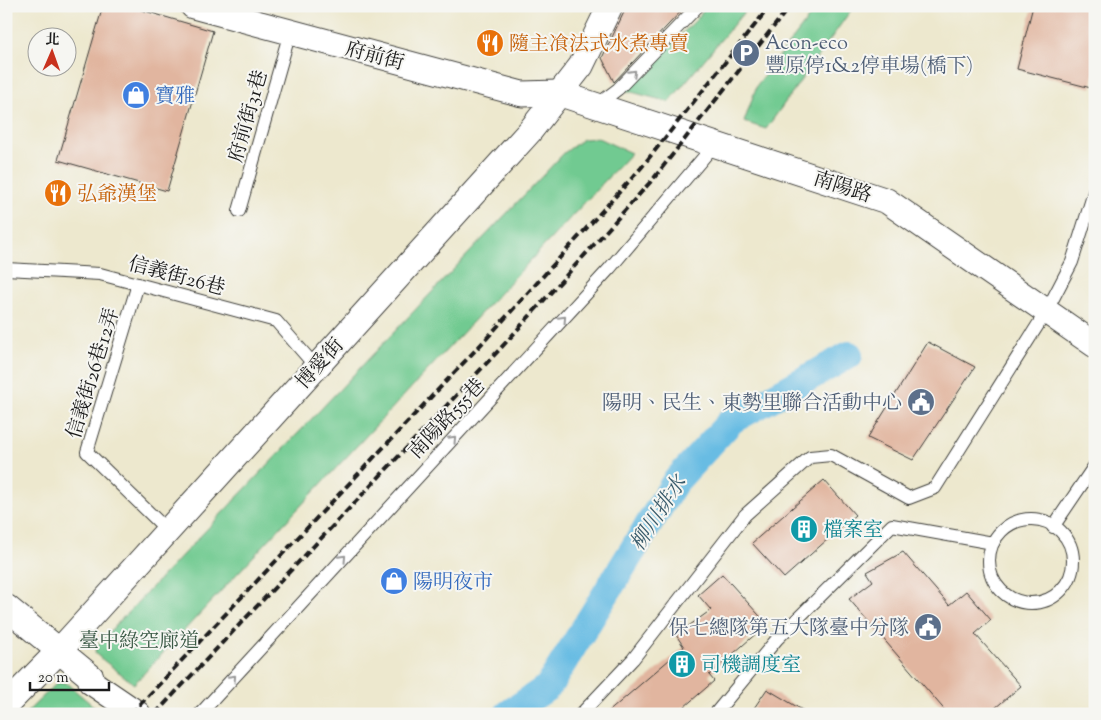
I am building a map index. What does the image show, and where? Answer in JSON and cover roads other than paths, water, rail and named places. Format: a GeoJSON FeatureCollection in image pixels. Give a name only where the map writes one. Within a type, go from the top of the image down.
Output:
{"type":"FeatureCollection","features":[{"type":"Feature","properties":{"kind":"street","name":"府前街"},"geometry":{"type":"LineString","coordinates":[[193,6],[522,94],[558,93]]}},
{"type":"Feature","properties":{"kind":"street","name":"博愛街"},"geometry":{"type":"LineString","coordinates":[[6,705],[59,651],[530,131],[581,66],[610,6]]}},
{"type":"Feature","properties":{"kind":"street","name":"南陽路"},"geometry":{"type":"LineString","coordinates":[[558,93],[887,201],[1095,345]]}},
{"type":"Feature","properties":{"kind":"street"},"geometry":{"type":"LineString","coordinates":[[6,607],[92,677],[91,682],[132,712]]}},
{"type":"Feature","properties":{"kind":"lane"},"geometry":{"type":"LineString","coordinates":[[597,105],[618,88],[698,6]]}},
{"type":"Feature","properties":{"kind":"lane","name":"府前街31巷"},"geometry":{"type":"LineString","coordinates":[[239,211],[290,32]]}},
{"type":"Feature","properties":{"kind":"lane","name":"南陽路555巷"},"geometry":{"type":"LineString","coordinates":[[200,714],[610,268],[716,144]]}},
{"type":"Feature","properties":{"kind":"lane"},"geometry":{"type":"LineString","coordinates":[[581,714],[633,659],[745,515],[810,457],[831,455],[909,498],[934,488],[1046,312],[1072,262],[1095,189]]}},
{"type":"Feature","properties":{"kind":"lane","name":"信義街26巷"},"geometry":{"type":"LineString","coordinates":[[6,269],[100,274],[276,321],[316,367]]}},
{"type":"Feature","properties":{"kind":"lane","name":"信義街26巷12弄"},"geometry":{"type":"LineString","coordinates":[[138,284],[87,452],[168,531]]}},
{"type":"Feature","properties":{"kind":"lane"},"geometry":{"type":"LineString","coordinates":[[1053,527],[1095,465]]}},
{"type":"Feature","properties":{"kind":"lane"},"geometry":{"type":"LineString","coordinates":[[1024,519],[1039,519],[1064,533],[1072,546],[1073,574],[1066,587],[1055,597],[1042,603],[1027,604],[1013,600],[1002,592],[994,581],[989,569],[989,556],[993,542],[1000,532],[1024,519]]}},
{"type":"Feature","properties":{"kind":"lane"},"geometry":{"type":"LineString","coordinates":[[715,714],[777,639],[892,525],[993,542]]}},
{"type":"Feature","properties":{"kind":"waterway","name":"柳川排水"},"geometry":{"type":"LineString","coordinates":[[508,714],[548,687],[675,482],[732,420],[849,355]]}},
{"type":"Feature","properties":{"kind":"railway"},"geometry":{"type":"LineString","coordinates":[[131,714],[487,338],[641,168],[770,6]]}},
{"type":"Feature","properties":{"kind":"railway"},"geometry":{"type":"LineString","coordinates":[[155,714],[500,349],[654,178],[790,6]]}},
{"type":"Feature","properties":{"kind":"place","name":"隨主飡法式水煮專賣"},"geometry":{"type":"Point","coordinates":[490,43]}},
{"type":"Feature","properties":{"kind":"place","name":"Acon-eco 豐原停1&2停車場(橋下)"},"geometry":{"type":"Point","coordinates":[746,53]}},
{"type":"Feature","properties":{"kind":"place","name":"寶雅"},"geometry":{"type":"Point","coordinates":[136,95]}},
{"type":"Feature","properties":{"kind":"place","name":"弘爺漢堡"},"geometry":{"type":"Point","coordinates":[58,193]}},
{"type":"Feature","properties":{"kind":"place","name":"陽明、民生、東勢里聯合活動中心"},"geometry":{"type":"Point","coordinates":[921,402]}},
{"type":"Feature","properties":{"kind":"place","name":"檔案室"},"geometry":{"type":"Point","coordinates":[804,529]}},
{"type":"Feature","properties":{"kind":"place","name":"陽明夜市"},"geometry":{"type":"Point","coordinates":[394,581]}},
{"type":"Feature","properties":{"kind":"place","name":"保七總隊第五大隊臺中分隊"},"geometry":{"type":"Point","coordinates":[928,627]}},
{"type":"Feature","properties":{"kind":"place","name":"司機調度室"},"geometry":{"type":"Point","coordinates":[682,664]}},
{"type":"Feature","properties":{"kind":"park label","name":"臺中綠空廊道"},"geometry":{"type":"Point","coordinates":[139,640]}}]}
